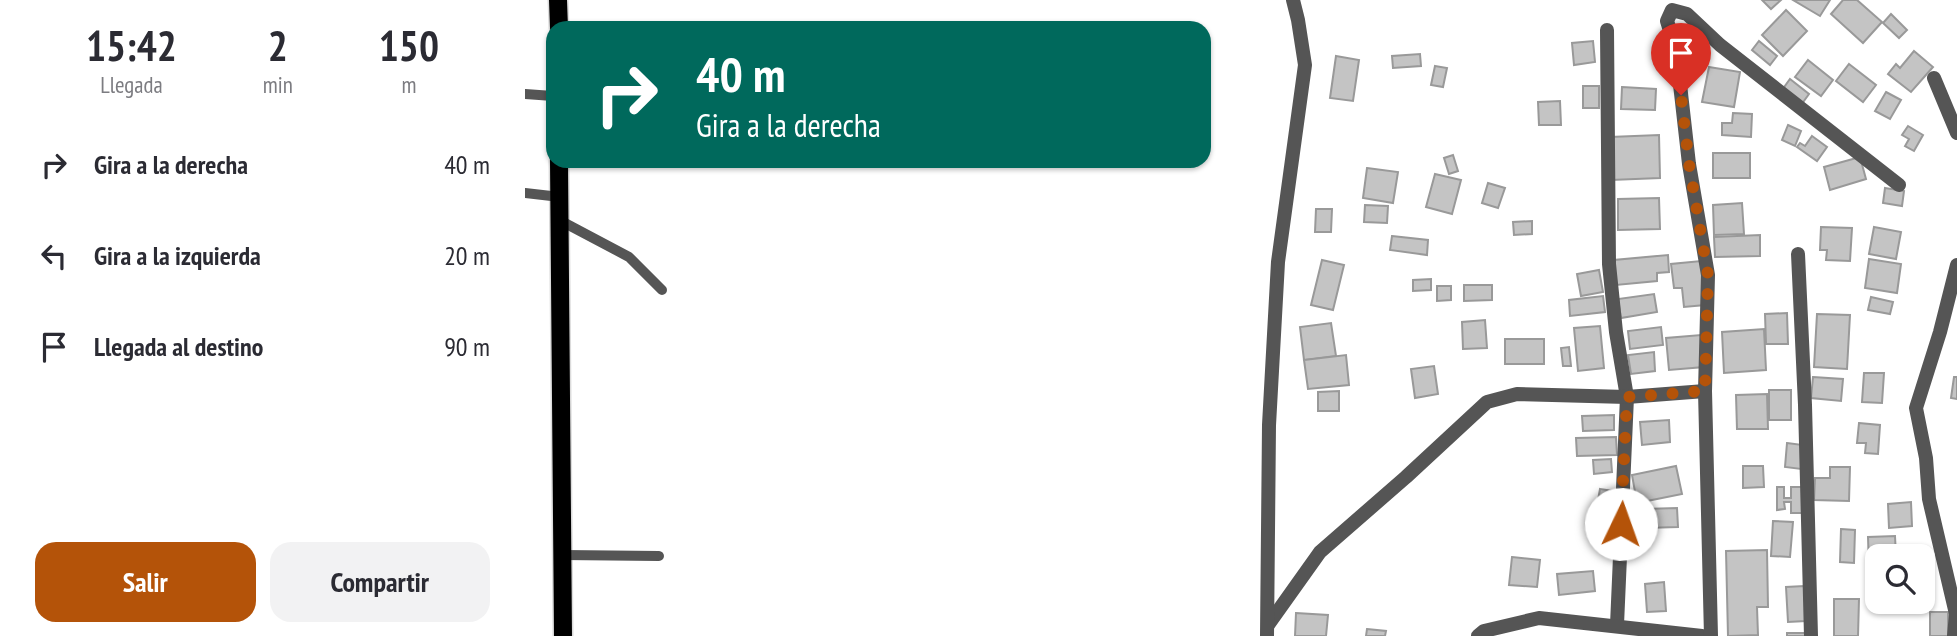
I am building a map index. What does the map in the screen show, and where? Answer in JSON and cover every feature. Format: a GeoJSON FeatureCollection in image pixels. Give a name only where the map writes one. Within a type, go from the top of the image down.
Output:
{"type":"FeatureCollection","features":[{"type":"Feature","properties":{"kind":"main road"},"geometry":{"type":"LineString","coordinates":[[558,0],[559,21]]}},
{"type":"Feature","properties":{"kind":"main road"},"geometry":{"type":"LineString","coordinates":[[559,168],[563,636]]}},
{"type":"Feature","properties":{"kind":"street"},"geometry":{"type":"LineString","coordinates":[[1267,631],[1269,425],[1278,262],[1305,65],[1299,20],[1293,0]]}},
{"type":"Feature","properties":{"kind":"street"},"geometry":{"type":"LineString","coordinates":[[1711,636],[1705,391],[1708,275],[1689,164],[1676,49],[1667,21],[1672,10],[1687,14],[1720,45],[1899,185]]}},
{"type":"Feature","properties":{"kind":"street"},"geometry":{"type":"LineString","coordinates":[[1607,30],[1609,264],[1627,397],[1617,625]]}},
{"type":"Feature","properties":{"kind":"street"},"geometry":{"type":"LineString","coordinates":[[1934,78],[1957,133]]}},
{"type":"Feature","properties":{"kind":"street"},"geometry":{"type":"LineString","coordinates":[[1798,254],[1811,636]]}},
{"type":"Feature","properties":{"kind":"street"},"geometry":{"type":"LineString","coordinates":[[1954,636],[1956,614],[1929,499],[1926,458],[1916,408],[1940,332],[1957,265]]}},
{"type":"Feature","properties":{"kind":"street"},"geometry":{"type":"LineString","coordinates":[[1267,631],[1320,552],[1487,402],[1517,394],[1627,397],[1705,391]]}},
{"type":"Feature","properties":{"kind":"street"},"geometry":{"type":"LineString","coordinates":[[1478,636],[1484,631],[1539,618],[1702,636]]}},
{"type":"Feature","properties":{"kind":"lane"},"geometry":{"type":"LineString","coordinates":[[525,94],[546,96]]}},
{"type":"Feature","properties":{"kind":"lane"},"geometry":{"type":"LineString","coordinates":[[525,192],[560,197]]}},
{"type":"Feature","properties":{"kind":"lane"},"geometry":{"type":"LineString","coordinates":[[561,221],[629,257],[662,290]]}},
{"type":"Feature","properties":{"kind":"lane"},"geometry":{"type":"LineString","coordinates":[[563,555],[659,556]]}},
{"type":"Feature","properties":{"kind":"building"},"geometry":{"type":"Polygon","coordinates":[[[1762,0],[1781,0],[1771,9],[1762,0]]]}},
{"type":"Feature","properties":{"kind":"building"},"geometry":{"type":"Polygon","coordinates":[[[1793,0],[1830,0],[1820,16],[1793,0]]]}},
{"type":"Feature","properties":{"kind":"building"},"geometry":{"type":"Polygon","coordinates":[[[1843,0],[1857,0],[1882,22],[1863,43],[1831,14],[1843,0]]]}},
{"type":"Feature","properties":{"kind":"building"},"geometry":{"type":"Polygon","coordinates":[[[1786,10],[1807,31],[1783,56],[1762,35],[1786,10]]]}},
{"type":"Feature","properties":{"kind":"building"},"geometry":{"type":"Polygon","coordinates":[[[1891,14],[1907,30],[1899,38],[1883,23],[1891,14]]]}},
{"type":"Feature","properties":{"kind":"building"},"geometry":{"type":"Polygon","coordinates":[[[1593,41],[1595,62],[1574,65],[1572,43],[1593,41]]]}},
{"type":"Feature","properties":{"kind":"building"},"geometry":{"type":"Polygon","coordinates":[[[1759,41],[1777,56],[1770,65],[1752,50],[1759,41]]]}},
{"type":"Feature","properties":{"kind":"building"},"geometry":{"type":"Polygon","coordinates":[[[1914,51],[1933,67],[1911,92],[1888,74],[1896,64],[1900,68],[1914,51]]]}},
{"type":"Feature","properties":{"kind":"building"},"geometry":{"type":"Polygon","coordinates":[[[1420,54],[1421,66],[1393,68],[1392,56],[1420,54]]]}},
{"type":"Feature","properties":{"kind":"building"},"geometry":{"type":"Polygon","coordinates":[[[1336,56],[1359,60],[1353,101],[1330,98],[1336,56]]]}},
{"type":"Feature","properties":{"kind":"building"},"geometry":{"type":"Polygon","coordinates":[[[1808,60],[1833,80],[1821,96],[1795,77],[1808,60]]]}},
{"type":"Feature","properties":{"kind":"building"},"geometry":{"type":"Polygon","coordinates":[[[1849,64],[1876,85],[1863,102],[1836,81],[1849,64]]]}},
{"type":"Feature","properties":{"kind":"building"},"geometry":{"type":"Polygon","coordinates":[[[1435,66],[1447,68],[1443,87],[1431,85],[1435,66]]]}},
{"type":"Feature","properties":{"kind":"building"},"geometry":{"type":"Polygon","coordinates":[[[1709,67],[1740,72],[1734,107],[1702,102],[1709,67]]]}},
{"type":"Feature","properties":{"kind":"building"},"geometry":{"type":"Polygon","coordinates":[[[1790,79],[1809,94],[1801,105],[1782,90],[1790,79]]]}},
{"type":"Feature","properties":{"kind":"building"},"geometry":{"type":"Polygon","coordinates":[[[1583,86],[1599,86],[1599,108],[1583,108],[1583,86]]]}},
{"type":"Feature","properties":{"kind":"building"},"geometry":{"type":"Polygon","coordinates":[[[1622,87],[1656,89],[1655,110],[1621,109],[1622,87]]]}},
{"type":"Feature","properties":{"kind":"building"},"geometry":{"type":"Polygon","coordinates":[[[1886,92],[1901,100],[1890,119],[1875,111],[1886,92]]]}},
{"type":"Feature","properties":{"kind":"building"},"geometry":{"type":"Polygon","coordinates":[[[1560,101],[1561,125],[1539,125],[1538,102],[1560,101]]]}},
{"type":"Feature","properties":{"kind":"building"},"geometry":{"type":"Polygon","coordinates":[[[1733,113],[1752,114],[1751,137],[1722,135],[1722,123],[1732,123],[1733,113]]]}},
{"type":"Feature","properties":{"kind":"building"},"geometry":{"type":"Polygon","coordinates":[[[1788,125],[1801,131],[1795,146],[1782,140],[1788,125]]]}},
{"type":"Feature","properties":{"kind":"building"},"geometry":{"type":"Polygon","coordinates":[[[1908,126],[1923,135],[1914,151],[1905,146],[1909,139],[1902,135],[1908,126]]]}},
{"type":"Feature","properties":{"kind":"building"},"geometry":{"type":"Polygon","coordinates":[[[1659,135],[1660,178],[1611,180],[1610,137],[1659,135]]]}},
{"type":"Feature","properties":{"kind":"building"},"geometry":{"type":"Polygon","coordinates":[[[1812,136],[1827,147],[1817,161],[1797,147],[1800,143],[1805,146],[1812,136]]]}},
{"type":"Feature","properties":{"kind":"building"},"geometry":{"type":"Polygon","coordinates":[[[1713,153],[1750,153],[1750,178],[1713,178],[1713,153]]]}},
{"type":"Feature","properties":{"kind":"building"},"geometry":{"type":"Polygon","coordinates":[[[1453,155],[1458,171],[1449,174],[1444,158],[1453,155]]]}},
{"type":"Feature","properties":{"kind":"building"},"geometry":{"type":"Polygon","coordinates":[[[1860,157],[1866,179],[1830,190],[1824,167],[1860,157]]]}},
{"type":"Feature","properties":{"kind":"building"},"geometry":{"type":"Polygon","coordinates":[[[1367,168],[1398,172],[1393,203],[1363,198],[1367,168]]]}},
{"type":"Feature","properties":{"kind":"building"},"geometry":{"type":"Polygon","coordinates":[[[1435,174],[1461,180],[1452,214],[1426,207],[1435,174]]]}},
{"type":"Feature","properties":{"kind":"building"},"geometry":{"type":"Polygon","coordinates":[[[1488,183],[1505,188],[1498,208],[1482,203],[1488,183]]]}},
{"type":"Feature","properties":{"kind":"building"},"geometry":{"type":"Polygon","coordinates":[[[1885,188],[1904,191],[1902,206],[1883,203],[1885,188]]]}},
{"type":"Feature","properties":{"kind":"building"},"geometry":{"type":"Polygon","coordinates":[[[1659,198],[1660,229],[1618,230],[1618,199],[1659,198]]]}},
{"type":"Feature","properties":{"kind":"building"},"geometry":{"type":"Polygon","coordinates":[[[1742,203],[1744,234],[1714,235],[1713,205],[1742,203]]]}},
{"type":"Feature","properties":{"kind":"building"},"geometry":{"type":"Polygon","coordinates":[[[1365,205],[1388,206],[1387,223],[1364,222],[1365,205]]]}},
{"type":"Feature","properties":{"kind":"building"},"geometry":{"type":"Polygon","coordinates":[[[1316,209],[1332,209],[1331,232],[1315,232],[1316,209]]]}},
{"type":"Feature","properties":{"kind":"building"},"geometry":{"type":"Polygon","coordinates":[[[1532,221],[1532,234],[1514,235],[1513,222],[1532,221]]]}},
{"type":"Feature","properties":{"kind":"building"},"geometry":{"type":"Polygon","coordinates":[[[1821,227],[1852,228],[1850,261],[1826,260],[1827,250],[1820,250],[1821,227]]]}},
{"type":"Feature","properties":{"kind":"building"},"geometry":{"type":"Polygon","coordinates":[[[1874,227],[1901,232],[1896,259],[1869,254],[1874,227]]]}},
{"type":"Feature","properties":{"kind":"building"},"geometry":{"type":"Polygon","coordinates":[[[1760,235],[1760,256],[1715,257],[1714,237],[1760,235]]]}},
{"type":"Feature","properties":{"kind":"building"},"geometry":{"type":"Polygon","coordinates":[[[1392,236],[1428,240],[1427,255],[1390,250],[1392,236]]]}},
{"type":"Feature","properties":{"kind":"building"},"geometry":{"type":"Polygon","coordinates":[[[1668,255],[1669,272],[1657,273],[1657,281],[1616,285],[1614,260],[1668,255]]]}},
{"type":"Feature","properties":{"kind":"building"},"geometry":{"type":"Polygon","coordinates":[[[1869,259],[1901,264],[1897,293],[1865,288],[1869,259]]]}},
{"type":"Feature","properties":{"kind":"building"},"geometry":{"type":"Polygon","coordinates":[[[1322,260],[1344,265],[1333,310],[1311,305],[1322,260]]]}},
{"type":"Feature","properties":{"kind":"building"},"geometry":{"type":"Polygon","coordinates":[[[1701,261],[1705,305],[1684,307],[1682,288],[1674,288],[1671,264],[1701,261]]]}},
{"type":"Feature","properties":{"kind":"building"},"geometry":{"type":"Polygon","coordinates":[[[1599,270],[1603,292],[1581,296],[1577,274],[1599,270]]]}},
{"type":"Feature","properties":{"kind":"building"},"geometry":{"type":"Polygon","coordinates":[[[1431,279],[1431,290],[1413,291],[1413,280],[1431,279]]]}},
{"type":"Feature","properties":{"kind":"building"},"geometry":{"type":"Polygon","coordinates":[[[1464,285],[1492,285],[1492,300],[1464,301],[1464,285]]]}},
{"type":"Feature","properties":{"kind":"building"},"geometry":{"type":"Polygon","coordinates":[[[1437,286],[1451,286],[1451,300],[1437,301],[1437,286]]]}},
{"type":"Feature","properties":{"kind":"building"},"geometry":{"type":"Polygon","coordinates":[[[1654,294],[1657,312],[1621,318],[1618,299],[1654,294]]]}},
{"type":"Feature","properties":{"kind":"building"},"geometry":{"type":"Polygon","coordinates":[[[1603,296],[1605,312],[1570,316],[1569,300],[1603,296]]]}},
{"type":"Feature","properties":{"kind":"building"},"geometry":{"type":"Polygon","coordinates":[[[1871,297],[1893,302],[1890,314],[1868,310],[1871,297]]]}},
{"type":"Feature","properties":{"kind":"building"},"geometry":{"type":"Polygon","coordinates":[[[1787,313],[1788,344],[1766,344],[1765,314],[1787,313]]]}},
{"type":"Feature","properties":{"kind":"building"},"geometry":{"type":"Polygon","coordinates":[[[1817,314],[1850,315],[1847,369],[1814,367],[1817,314]]]}},
{"type":"Feature","properties":{"kind":"building"},"geometry":{"type":"Polygon","coordinates":[[[1485,320],[1487,348],[1463,349],[1462,322],[1485,320]]]}},
{"type":"Feature","properties":{"kind":"building"},"geometry":{"type":"Polygon","coordinates":[[[1331,323],[1336,356],[1304,360],[1300,327],[1331,323]]]}},
{"type":"Feature","properties":{"kind":"building"},"geometry":{"type":"Polygon","coordinates":[[[1600,326],[1604,368],[1578,371],[1574,328],[1600,326]]]}},
{"type":"Feature","properties":{"kind":"building"},"geometry":{"type":"Polygon","coordinates":[[[1661,327],[1663,345],[1630,349],[1628,331],[1661,327]]]}},
{"type":"Feature","properties":{"kind":"building"},"geometry":{"type":"Polygon","coordinates":[[[1764,329],[1766,370],[1724,373],[1722,332],[1764,329]]]}},
{"type":"Feature","properties":{"kind":"building"},"geometry":{"type":"Polygon","coordinates":[[[1701,335],[1704,367],[1669,370],[1666,338],[1701,335]]]}},
{"type":"Feature","properties":{"kind":"building"},"geometry":{"type":"Polygon","coordinates":[[[1505,339],[1544,339],[1544,364],[1505,364],[1505,339]]]}},
{"type":"Feature","properties":{"kind":"building"},"geometry":{"type":"Polygon","coordinates":[[[1569,347],[1571,366],[1563,366],[1561,348],[1569,347]]]}},
{"type":"Feature","properties":{"kind":"building"},"geometry":{"type":"Polygon","coordinates":[[[1654,352],[1655,371],[1631,374],[1628,355],[1654,352]]]}},
{"type":"Feature","properties":{"kind":"building"},"geometry":{"type":"Polygon","coordinates":[[[1346,355],[1349,385],[1308,389],[1304,360],[1346,355]]]}},
{"type":"Feature","properties":{"kind":"building"},"geometry":{"type":"Polygon","coordinates":[[[1434,366],[1438,394],[1415,398],[1411,369],[1434,366]]]}},
{"type":"Feature","properties":{"kind":"building"},"geometry":{"type":"Polygon","coordinates":[[[1864,373],[1884,373],[1882,403],[1862,402],[1864,373]]]}},
{"type":"Feature","properties":{"kind":"building"},"geometry":{"type":"Polygon","coordinates":[[[1813,377],[1843,379],[1841,401],[1811,398],[1813,377]]]}},
{"type":"Feature","properties":{"kind":"building"},"geometry":{"type":"Polygon","coordinates":[[[1954,377],[1957,377],[1957,399],[1951,398],[1954,377]]]}},
{"type":"Feature","properties":{"kind":"building"},"geometry":{"type":"Polygon","coordinates":[[[1769,390],[1791,390],[1791,420],[1769,420],[1769,390]]]}},
{"type":"Feature","properties":{"kind":"building"},"geometry":{"type":"Polygon","coordinates":[[[1339,391],[1339,411],[1318,411],[1318,392],[1339,391]]]}},
{"type":"Feature","properties":{"kind":"building"},"geometry":{"type":"Polygon","coordinates":[[[1767,394],[1768,429],[1737,429],[1736,395],[1767,394]]]}},
{"type":"Feature","properties":{"kind":"building"},"geometry":{"type":"Polygon","coordinates":[[[1614,415],[1614,430],[1583,431],[1582,416],[1614,415]]]}},
{"type":"Feature","properties":{"kind":"building"},"geometry":{"type":"Polygon","coordinates":[[[1669,420],[1670,442],[1642,445],[1640,422],[1669,420]]]}},
{"type":"Feature","properties":{"kind":"building"},"geometry":{"type":"Polygon","coordinates":[[[1859,423],[1880,425],[1878,454],[1865,453],[1866,443],[1857,443],[1859,423]]]}},
{"type":"Feature","properties":{"kind":"building"},"geometry":{"type":"Polygon","coordinates":[[[1616,437],[1617,455],[1577,456],[1576,438],[1616,437]]]}},
{"type":"Feature","properties":{"kind":"building"},"geometry":{"type":"Polygon","coordinates":[[[1787,443],[1803,445],[1801,469],[1785,467],[1787,443]]]}},
{"type":"Feature","properties":{"kind":"building"},"geometry":{"type":"Polygon","coordinates":[[[1611,459],[1612,472],[1594,474],[1593,460],[1611,459]]]}},
{"type":"Feature","properties":{"kind":"building"},"geometry":{"type":"Polygon","coordinates":[[[1676,466],[1682,494],[1637,503],[1632,475],[1676,466]]]}},
{"type":"Feature","properties":{"kind":"building"},"geometry":{"type":"Polygon","coordinates":[[[1743,466],[1763,466],[1764,487],[1743,488],[1743,466]]]}},
{"type":"Feature","properties":{"kind":"building"},"geometry":{"type":"Polygon","coordinates":[[[1830,467],[1850,467],[1849,501],[1814,500],[1815,478],[1830,478],[1830,467]]]}},
{"type":"Feature","properties":{"kind":"building"},"geometry":{"type":"Polygon","coordinates":[[[1777,487],[1784,487],[1784,498],[1791,498],[1791,487],[1803,487],[1803,513],[1791,513],[1791,502],[1784,502],[1785,509],[1777,510],[1777,487]]]}},
{"type":"Feature","properties":{"kind":"building"},"geometry":{"type":"Polygon","coordinates":[[[1600,489],[1614,491],[1609,513],[1596,511],[1600,489]]]}},
{"type":"Feature","properties":{"kind":"building"},"geometry":{"type":"Polygon","coordinates":[[[1911,502],[1912,526],[1889,528],[1888,504],[1911,502]]]}},
{"type":"Feature","properties":{"kind":"building"},"geometry":{"type":"Polygon","coordinates":[[[1677,508],[1678,527],[1644,528],[1644,509],[1677,508]]]}},
{"type":"Feature","properties":{"kind":"building"},"geometry":{"type":"Polygon","coordinates":[[[1773,521],[1793,522],[1790,557],[1771,556],[1773,521]]]}},
{"type":"Feature","properties":{"kind":"building"},"geometry":{"type":"Polygon","coordinates":[[[1841,529],[1855,530],[1854,563],[1840,562],[1841,529]]]}},
{"type":"Feature","properties":{"kind":"building"},"geometry":{"type":"Polygon","coordinates":[[[1895,536],[1895,544],[1868,544],[1868,537],[1895,536]]]}},
{"type":"Feature","properties":{"kind":"building"},"geometry":{"type":"Polygon","coordinates":[[[1767,550],[1768,607],[1757,607],[1758,635],[1728,636],[1726,551],[1767,550]]]}},
{"type":"Feature","properties":{"kind":"building"},"geometry":{"type":"Polygon","coordinates":[[[1512,557],[1540,560],[1537,587],[1509,585],[1512,557]]]}},
{"type":"Feature","properties":{"kind":"building"},"geometry":{"type":"Polygon","coordinates":[[[1593,571],[1595,591],[1559,595],[1557,574],[1593,571]]]}},
{"type":"Feature","properties":{"kind":"building"},"geometry":{"type":"Polygon","coordinates":[[[1664,582],[1666,611],[1647,612],[1645,584],[1664,582]]]}},
{"type":"Feature","properties":{"kind":"building"},"geometry":{"type":"Polygon","coordinates":[[[1804,586],[1806,621],[1788,622],[1786,587],[1804,586]]]}},
{"type":"Feature","properties":{"kind":"building"},"geometry":{"type":"Polygon","coordinates":[[[1834,599],[1859,599],[1858,636],[1834,636],[1834,599]]]}},
{"type":"Feature","properties":{"kind":"building"},"geometry":{"type":"Polygon","coordinates":[[[1948,612],[1948,636],[1930,636],[1930,614],[1948,612]]]}},
{"type":"Feature","properties":{"kind":"building"},"geometry":{"type":"Polygon","coordinates":[[[1296,613],[1328,615],[1326,636],[1295,636],[1296,613]]]}},
{"type":"Feature","properties":{"kind":"building"},"geometry":{"type":"Polygon","coordinates":[[[1367,629],[1386,631],[1385,636],[1366,636],[1367,629]]]}},
{"type":"Feature","properties":{"kind":"building"},"geometry":{"type":"Polygon","coordinates":[[[1787,633],[1808,633],[1808,636],[1787,636],[1787,633]]]}},
{"type":"Feature","properties":{"kind":"route"},"geometry":{"type":"LineString","coordinates":[[1621,524],[1627,397],[1705,391],[1708,275],[1689,164],[1681,95]]}}]}
